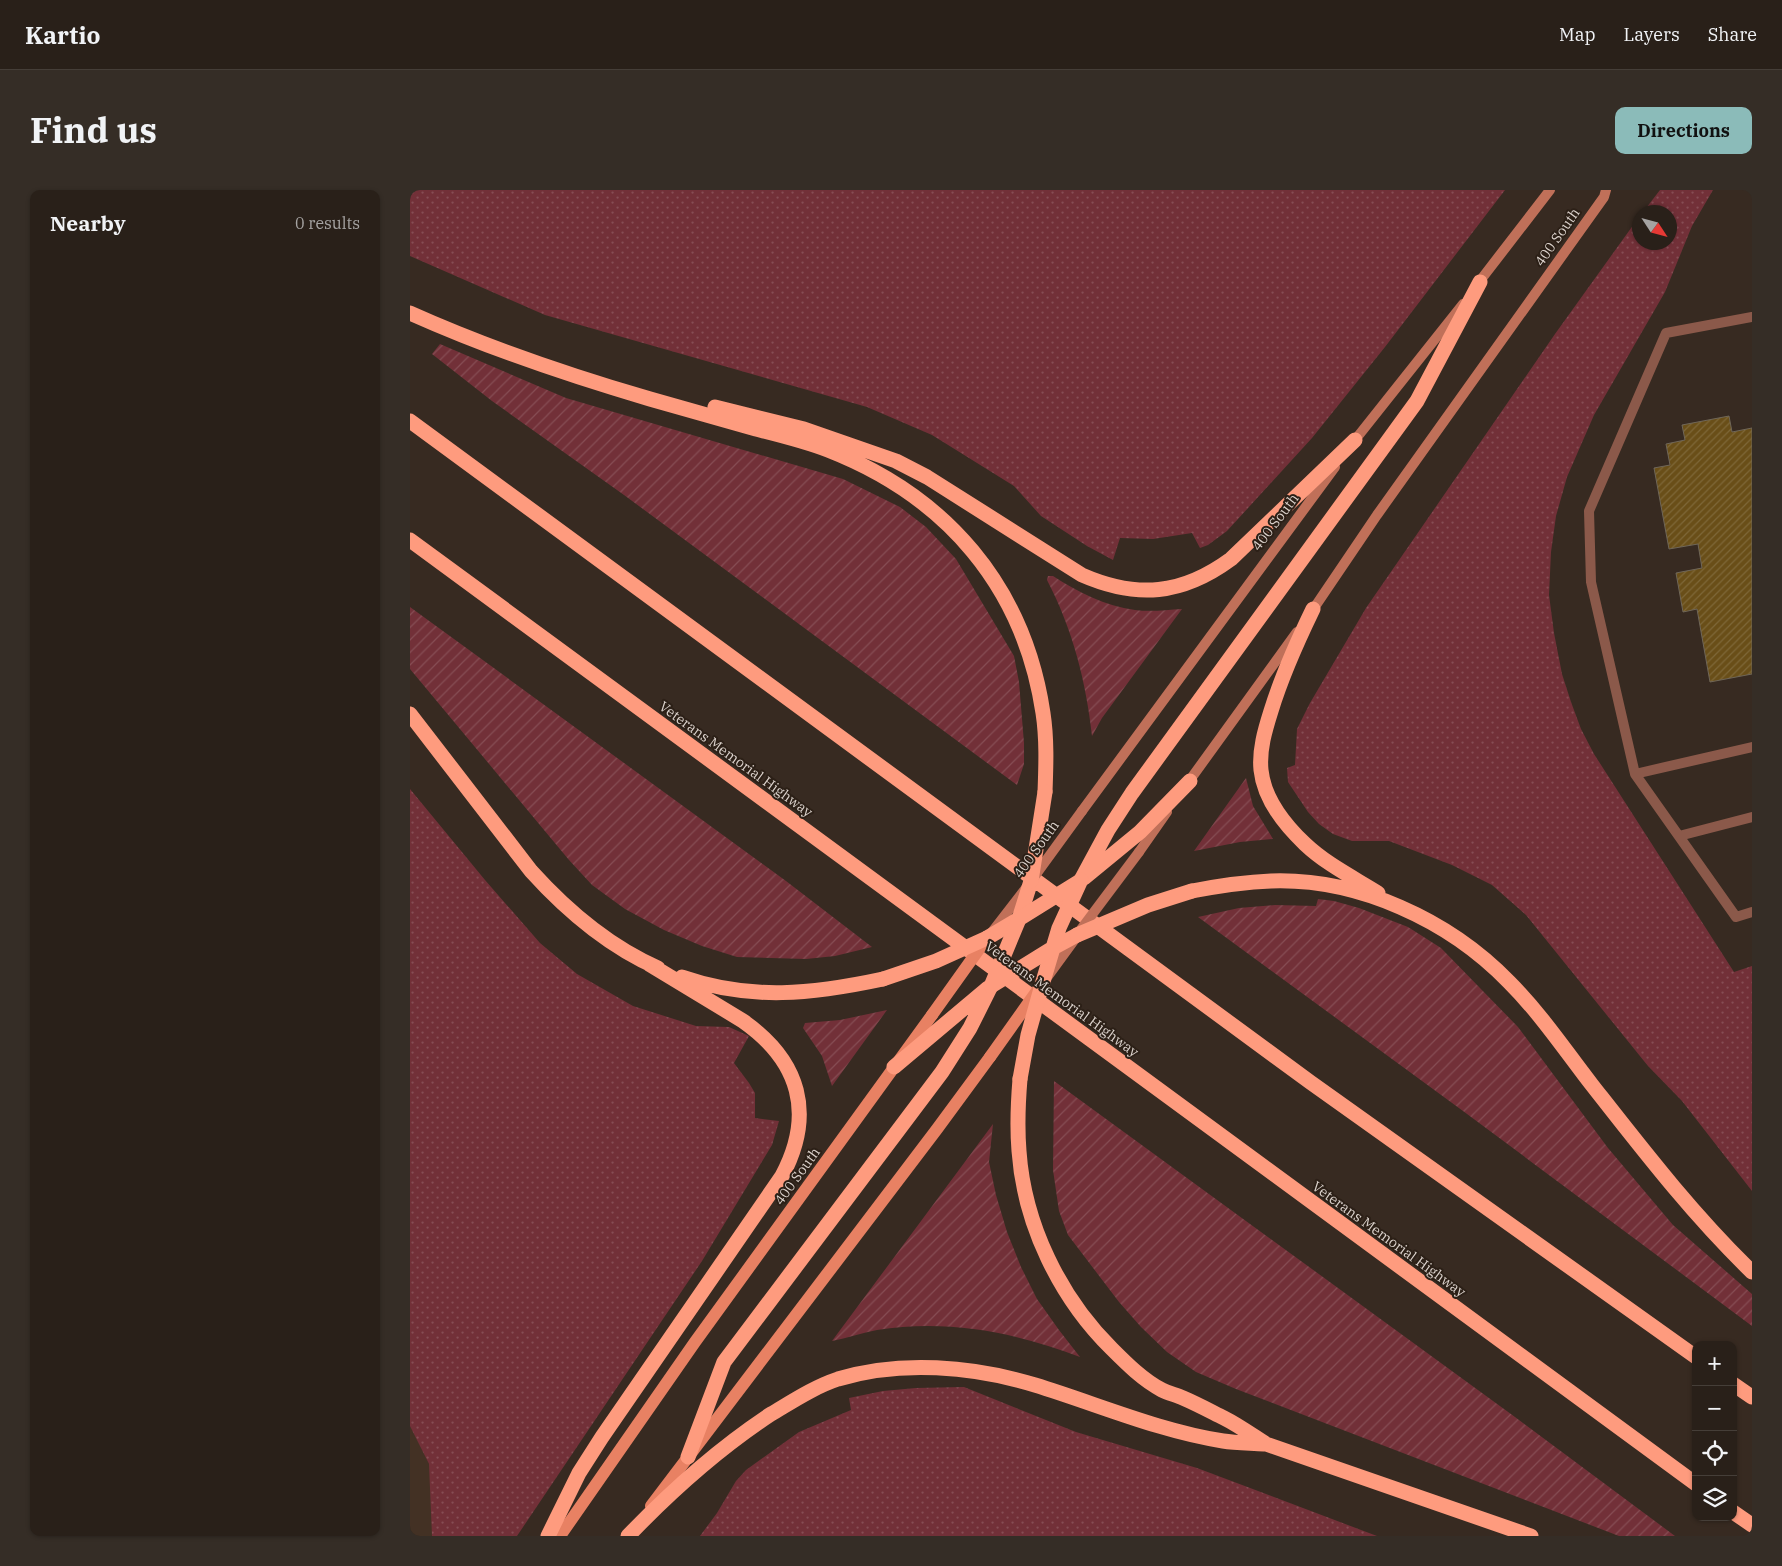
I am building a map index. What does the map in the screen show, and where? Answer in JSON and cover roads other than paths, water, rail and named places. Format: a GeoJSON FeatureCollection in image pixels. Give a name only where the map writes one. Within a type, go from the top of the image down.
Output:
{"type":"FeatureCollection","features":[{"type":"Feature","properties":{"kind":"highway"},"geometry":{"type":"LineString","coordinates":[[1480,282],[1417,401],[1132,792],[1108,830],[1081,880],[1059,928],[1028,1035],[1020,1079],[1017,1118],[1019,1153],[1024,1184],[1042,1246],[1056,1275],[1073,1302],[1104,1342],[1141,1375],[1162,1390],[1227,1420],[1266,1444],[1531,1536]]}},
{"type":"Feature","properties":{"kind":"highway"},"geometry":{"type":"LineString","coordinates":[[410,313],[492,348],[553,369],[800,441],[837,454],[884,477],[912,494],[956,531],[988,570],[1013,613],[1035,676],[1043,712],[1046,741],[1045,792],[1031,881],[1019,919],[991,986],[964,1038],[942,1072],[724,1362],[688,1457]]}},
{"type":"Feature","properties":{"kind":"highway"},"geometry":{"type":"LineString","coordinates":[[637,395],[694,403],[749,414],[813,432],[896,460],[927,477],[1082,575],[1108,585],[1144,591],[1165,589],[1200,579],[1232,559],[1354,440]]}},
{"type":"Feature","properties":{"kind":"highway"},"geometry":{"type":"LineString","coordinates":[[410,421],[1310,1082],[1692,1354]]}},
{"type":"Feature","properties":{"kind":"highway","name":"Veterans Memorial Highway"},"geometry":{"type":"LineString","coordinates":[[410,540],[1692,1481]]}},
{"type":"Feature","properties":{"kind":"highway"},"geometry":{"type":"LineString","coordinates":[[1313,609],[1291,654],[1279,686],[1267,726],[1261,755],[1261,771],[1265,786],[1282,817],[1307,846],[1323,858],[1402,908],[1445,931],[1486,960],[1509,982],[1530,1005],[1642,1149],[1688,1204],[1752,1272]]}},
{"type":"Feature","properties":{"kind":"highway"},"geometry":{"type":"LineString","coordinates":[[410,714],[548,890],[567,909],[600,936],[649,964],[757,1032],[781,1058],[790,1074],[800,1108],[797,1142],[782,1176],[602,1437],[579,1473],[548,1536]]}},
{"type":"Feature","properties":{"kind":"highway"},"geometry":{"type":"LineString","coordinates":[[649,964],[695,982],[745,992],[775,994],[837,989],[882,979],[936,961],[987,938],[1133,848],[1190,781]]}},
{"type":"Feature","properties":{"kind":"highway"},"geometry":{"type":"LineString","coordinates":[[894,1067],[991,986],[1053,948],[1077,935],[1148,906],[1192,891],[1247,883],[1298,882],[1351,890],[1402,908]]}},
{"type":"Feature","properties":{"kind":"highway"},"geometry":{"type":"LineString","coordinates":[[628,1536],[656,1506],[687,1478],[748,1429],[812,1390],[837,1380],[863,1373],[921,1368],[985,1373],[1034,1385],[1174,1430],[1224,1441],[1266,1444]]}},
{"type":"Feature","properties":{"kind":"highway"},"geometry":{"type":"LineString","coordinates":[[1736,1386],[1752,1397]]}},
{"type":"Feature","properties":{"kind":"highway"},"geometry":{"type":"LineString","coordinates":[[1737,1515],[1752,1525]]}},
{"type":"Feature","properties":{"kind":"main road","name":"400 South"},"geometry":{"type":"LineString","coordinates":[[560,1536],[701,1334],[987,938],[1031,881],[1354,440],[1480,282],[1550,190]]}},
{"type":"Feature","properties":{"kind":"main road","name":"400 South"},"geometry":{"type":"LineString","coordinates":[[1190,781],[1604,197],[1606,190]]}},
{"type":"Feature","properties":{"kind":"main road"},"geometry":{"type":"LineString","coordinates":[[628,1536],[990,1057],[1077,935],[1133,848]]}},
{"type":"Feature","properties":{"kind":"lane"},"geometry":{"type":"LineString","coordinates":[[1752,317],[1666,332],[1588,511],[1591,582],[1635,774],[1736,917],[1752,912]]}},
{"type":"Feature","properties":{"kind":"lane"},"geometry":{"type":"LineString","coordinates":[[1635,774],[1752,747]]}},
{"type":"Feature","properties":{"kind":"lane"},"geometry":{"type":"LineString","coordinates":[[1679,836],[1752,817]]}}]}
